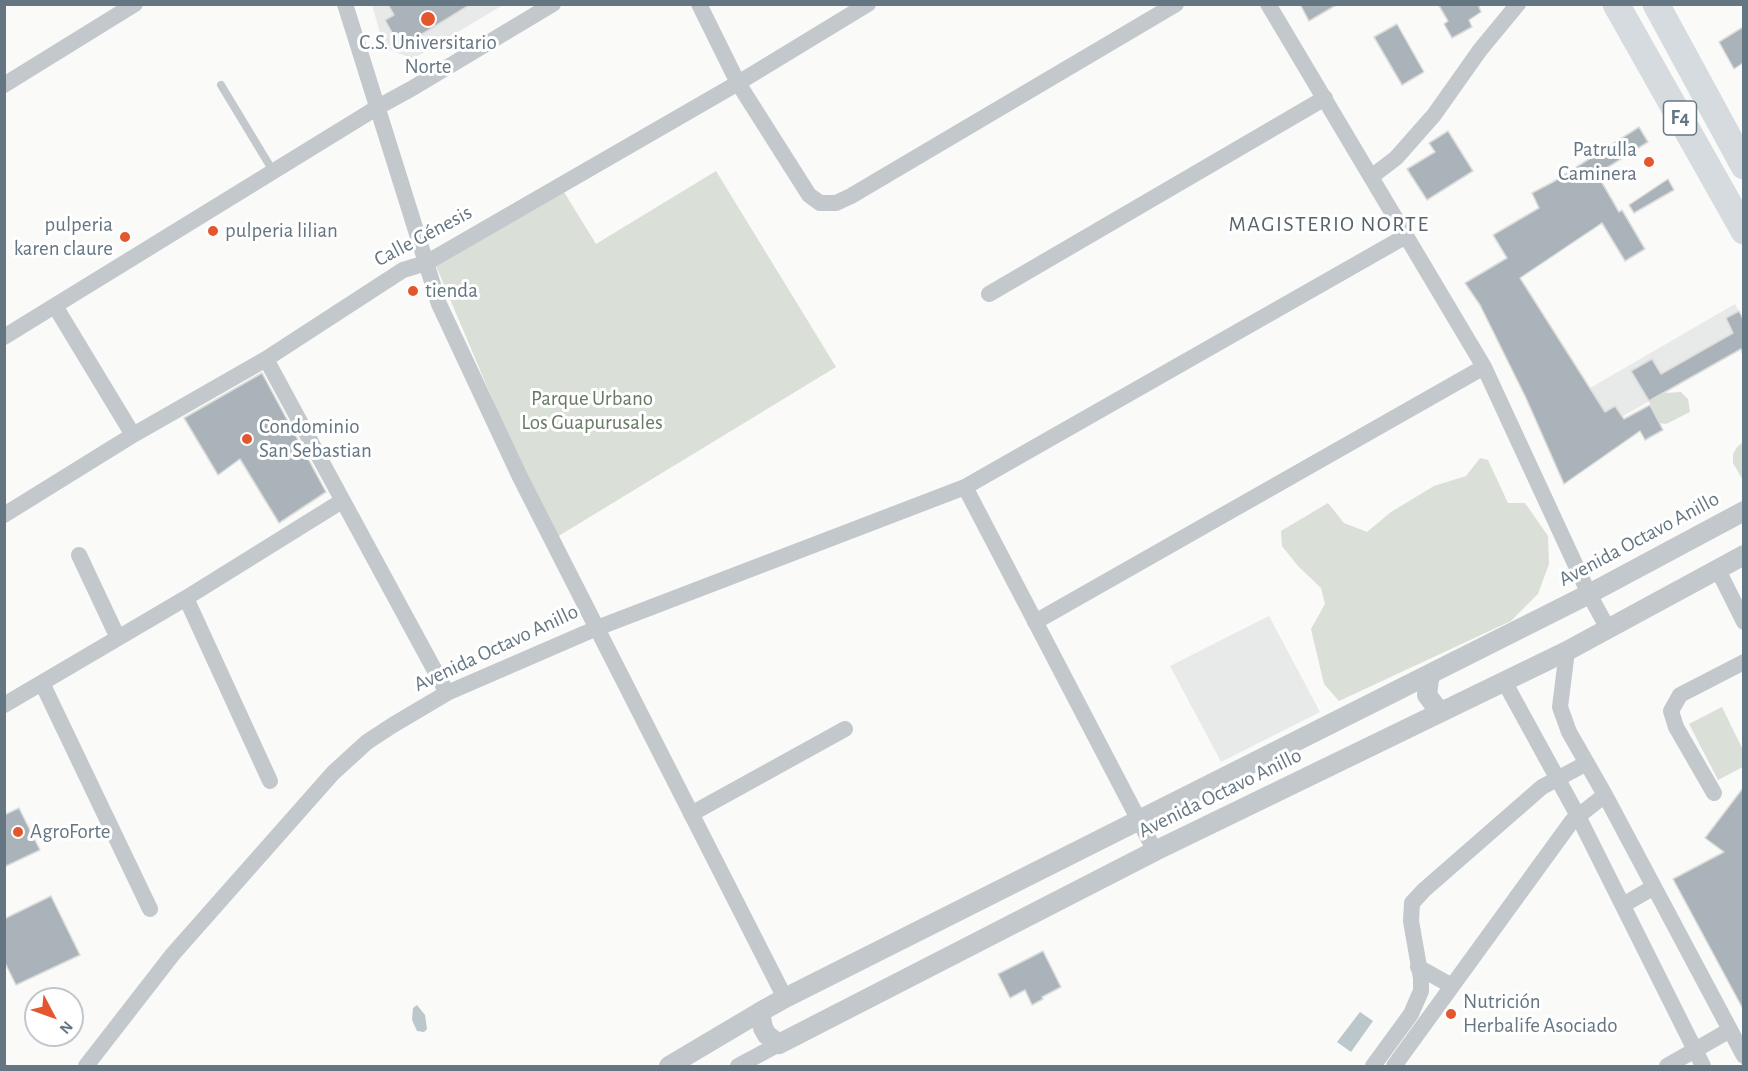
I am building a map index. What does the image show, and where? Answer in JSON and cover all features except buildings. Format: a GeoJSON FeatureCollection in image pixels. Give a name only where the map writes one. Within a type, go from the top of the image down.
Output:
{"type":"FeatureCollection","features":[{"type":"Feature","properties":{"kind":"highway","name":"F4"},"geometry":{"type":"LineString","coordinates":[[1616,4],[1743,231]]}},
{"type":"Feature","properties":{"kind":"highway","name":"F4"},"geometry":{"type":"LineString","coordinates":[[1656,4],[1743,166]]}},
{"type":"Feature","properties":{"kind":"street"},"geometry":{"type":"LineString","coordinates":[[4,85],[135,4]]}},
{"type":"Feature","properties":{"kind":"street"},"geometry":{"type":"LineString","coordinates":[[345,4],[439,304],[520,477],[597,628],[965,487],[1406,236]]}},
{"type":"Feature","properties":{"kind":"street"},"geometry":{"type":"LineString","coordinates":[[4,337],[378,107],[553,4]]}},
{"type":"Feature","properties":{"kind":"street"},"geometry":{"type":"LineString","coordinates":[[699,4],[738,83],[809,195],[820,203],[836,203],[851,196],[1176,4]]}},
{"type":"Feature","properties":{"kind":"street","name":"Calle Génesis"},"geometry":{"type":"LineString","coordinates":[[4,515],[133,435],[266,359],[403,270],[426,263],[738,83],[868,4]]}},
{"type":"Feature","properties":{"kind":"street"},"geometry":{"type":"LineString","coordinates":[[1268,4],[1484,368],[1589,594],[1607,627]]}},
{"type":"Feature","properties":{"kind":"street"},"geometry":{"type":"LineString","coordinates":[[1371,177],[1396,158],[1434,115],[1480,50],[1518,4]]}},
{"type":"Feature","properties":{"kind":"street"},"geometry":{"type":"LineString","coordinates":[[989,294],[1324,98]]}},
{"type":"Feature","properties":{"kind":"street"},"geometry":{"type":"LineString","coordinates":[[55,306],[133,435]]}},
{"type":"Feature","properties":{"kind":"street"},"geometry":{"type":"LineString","coordinates":[[266,359],[447,693]]}},
{"type":"Feature","properties":{"kind":"street"},"geometry":{"type":"LineString","coordinates":[[1035,622],[1484,368]]}},
{"type":"Feature","properties":{"kind":"street"},"geometry":{"type":"LineString","coordinates":[[965,487],[1155,851]]}},
{"type":"Feature","properties":{"kind":"street"},"geometry":{"type":"LineString","coordinates":[[4,705],[186,598],[342,501]]}},
{"type":"Feature","properties":{"kind":"street","name":"Avenida Octavo Anillo"},"geometry":{"type":"LineString","coordinates":[[669,1066],[785,998],[1589,594],[1743,511]]}},
{"type":"Feature","properties":{"kind":"street"},"geometry":{"type":"LineString","coordinates":[[79,555],[118,638]]}},
{"type":"Feature","properties":{"kind":"street","name":"Avenida Octavo Anillo"},"geometry":{"type":"LineString","coordinates":[[778,1044],[1155,851],[1567,651],[1607,627],[1743,555]]}},
{"type":"Feature","properties":{"kind":"street"},"geometry":{"type":"LineString","coordinates":[[1718,570],[1743,622]]}},
{"type":"Feature","properties":{"kind":"street"},"geometry":{"type":"LineString","coordinates":[[186,598],[270,781]]}},
{"type":"Feature","properties":{"kind":"street","name":"Avenida Octavo Anillo"},"geometry":{"type":"LineString","coordinates":[[86,1066],[173,954],[333,773],[367,742],[447,693],[597,628],[785,998]]}},
{"type":"Feature","properties":{"kind":"street"},"geometry":{"type":"LineString","coordinates":[[1567,651],[1560,707],[1569,732],[1605,795],[1743,1056]]}},
{"type":"Feature","properties":{"kind":"street"},"geometry":{"type":"LineString","coordinates":[[1714,793],[1676,727],[1671,711],[1680,695],[1743,662]]}},
{"type":"Feature","properties":{"kind":"street"},"geometry":{"type":"LineString","coordinates":[[1432,673],[1427,695],[1436,708],[1443,711]]}},
{"type":"Feature","properties":{"kind":"street"},"geometry":{"type":"LineString","coordinates":[[1504,681],[1578,816],[1703,1066]]}},
{"type":"Feature","properties":{"kind":"street"},"geometry":{"type":"LineString","coordinates":[[42,683],[150,909]]}},
{"type":"Feature","properties":{"kind":"street"},"geometry":{"type":"LineString","coordinates":[[691,813],[845,729]]}},
{"type":"Feature","properties":{"kind":"street"},"geometry":{"type":"LineString","coordinates":[[1373,1066],[1411,1014],[1421,991],[1421,978],[1411,921],[1412,903],[1542,787],[1587,764]]}},
{"type":"Feature","properties":{"kind":"street"},"geometry":{"type":"LineString","coordinates":[[1394,1066],[1572,821],[1605,795]]}},
{"type":"Feature","properties":{"kind":"street"},"geometry":{"type":"LineString","coordinates":[[1623,905],[1654,887]]}},
{"type":"Feature","properties":{"kind":"street"},"geometry":{"type":"LineString","coordinates":[[1418,966],[1452,986]]}},
{"type":"Feature","properties":{"kind":"street"},"geometry":{"type":"LineString","coordinates":[[738,1066],[778,1044],[767,1035],[763,1028],[760,1012]]}},
{"type":"Feature","properties":{"kind":"street"},"geometry":{"type":"LineString","coordinates":[[1667,1066],[1730,1030]]}},
{"type":"Feature","properties":{"kind":"lane"},"geometry":{"type":"LineString","coordinates":[[221,85],[273,171]]}},
{"type":"Feature","properties":{"kind":"shaded area","name":"C.S. Universitario Norte"},"geometry":{"type":"Polygon","coordinates":[[[372,5],[503,5],[413,59],[390,50],[380,33],[372,5]]]}},
{"type":"Feature","properties":{"kind":"shaded area"},"geometry":{"type":"Polygon","coordinates":[[[1735,304],[1743,319],[1743,347],[1611,423],[1590,388],[1735,304]]]}},
{"type":"Feature","properties":{"kind":"shaded area"},"geometry":{"type":"Polygon","coordinates":[[[1269,616],[1320,712],[1221,762],[1170,666],[1269,616]]]}},
{"type":"Feature","properties":{"kind":"shaded area"},"geometry":{"type":"Polygon","coordinates":[[[417,1005],[425,1015],[427,1029],[424,1032],[417,1031],[412,1020],[413,1008],[417,1005]]]}},
{"type":"Feature","properties":{"kind":"shaded area"},"geometry":{"type":"Polygon","coordinates":[[[1360,1012],[1373,1021],[1351,1052],[1337,1042],[1360,1012]]]}},
{"type":"Feature","properties":{"kind":"green space","name":"Parque Urbano Los Guapurusales"},"geometry":{"type":"Polygon","coordinates":[[[716,171],[836,367],[552,540],[436,266],[564,192],[596,244],[716,171]]]}},
{"type":"Feature","properties":{"kind":"green space"},"geometry":{"type":"Polygon","coordinates":[[[1681,392],[1688,399],[1690,412],[1666,424],[1659,423],[1649,401],[1664,393],[1681,392]]]}},
{"type":"Feature","properties":{"kind":"green space"},"geometry":{"type":"Polygon","coordinates":[[[1743,442],[1743,478],[1733,463],[1733,454],[1743,442]]]}},
{"type":"Feature","properties":{"kind":"green space"},"geometry":{"type":"Polygon","coordinates":[[[1480,458],[1488,460],[1508,503],[1525,503],[1548,536],[1549,564],[1538,594],[1511,621],[1339,701],[1324,684],[1311,629],[1325,604],[1321,588],[1298,566],[1282,546],[1281,531],[1328,503],[1344,523],[1367,532],[1391,512],[1434,486],[1466,476],[1480,458]]]}},
{"type":"Feature","properties":{"kind":"green space"},"geometry":{"type":"Polygon","coordinates":[[[1722,707],[1743,750],[1743,767],[1718,780],[1689,724],[1722,707]]]}},
{"type":"Feature","properties":{"kind":"place","name":"C.S. Universitario Norte"},"geometry":{"type":"Point","coordinates":[428,19]}},
{"type":"Feature","properties":{"kind":"place","name":"Patrulla Caminera"},"geometry":{"type":"Point","coordinates":[1649,162]}},
{"type":"Feature","properties":{"kind":"place","name":"pulperia lilian"},"geometry":{"type":"Point","coordinates":[213,231]}},
{"type":"Feature","properties":{"kind":"place","name":"pulperia karen claure"},"geometry":{"type":"Point","coordinates":[125,237]}},
{"type":"Feature","properties":{"kind":"place","name":"tienda"},"geometry":{"type":"Point","coordinates":[413,291]}},
{"type":"Feature","properties":{"kind":"place","name":"Condominio San Sebastian"},"geometry":{"type":"Point","coordinates":[247,439]}},
{"type":"Feature","properties":{"kind":"place","name":"AgroForte"},"geometry":{"type":"Point","coordinates":[18,832]}},
{"type":"Feature","properties":{"kind":"place","name":"Nutrición Herbalife Asociado"},"geometry":{"type":"Point","coordinates":[1451,1014]}},
{"type":"Feature","properties":{"kind":"district","name":"MAGISTERIO NORTE"},"geometry":{"type":"Point","coordinates":[1329,224]}}]}
